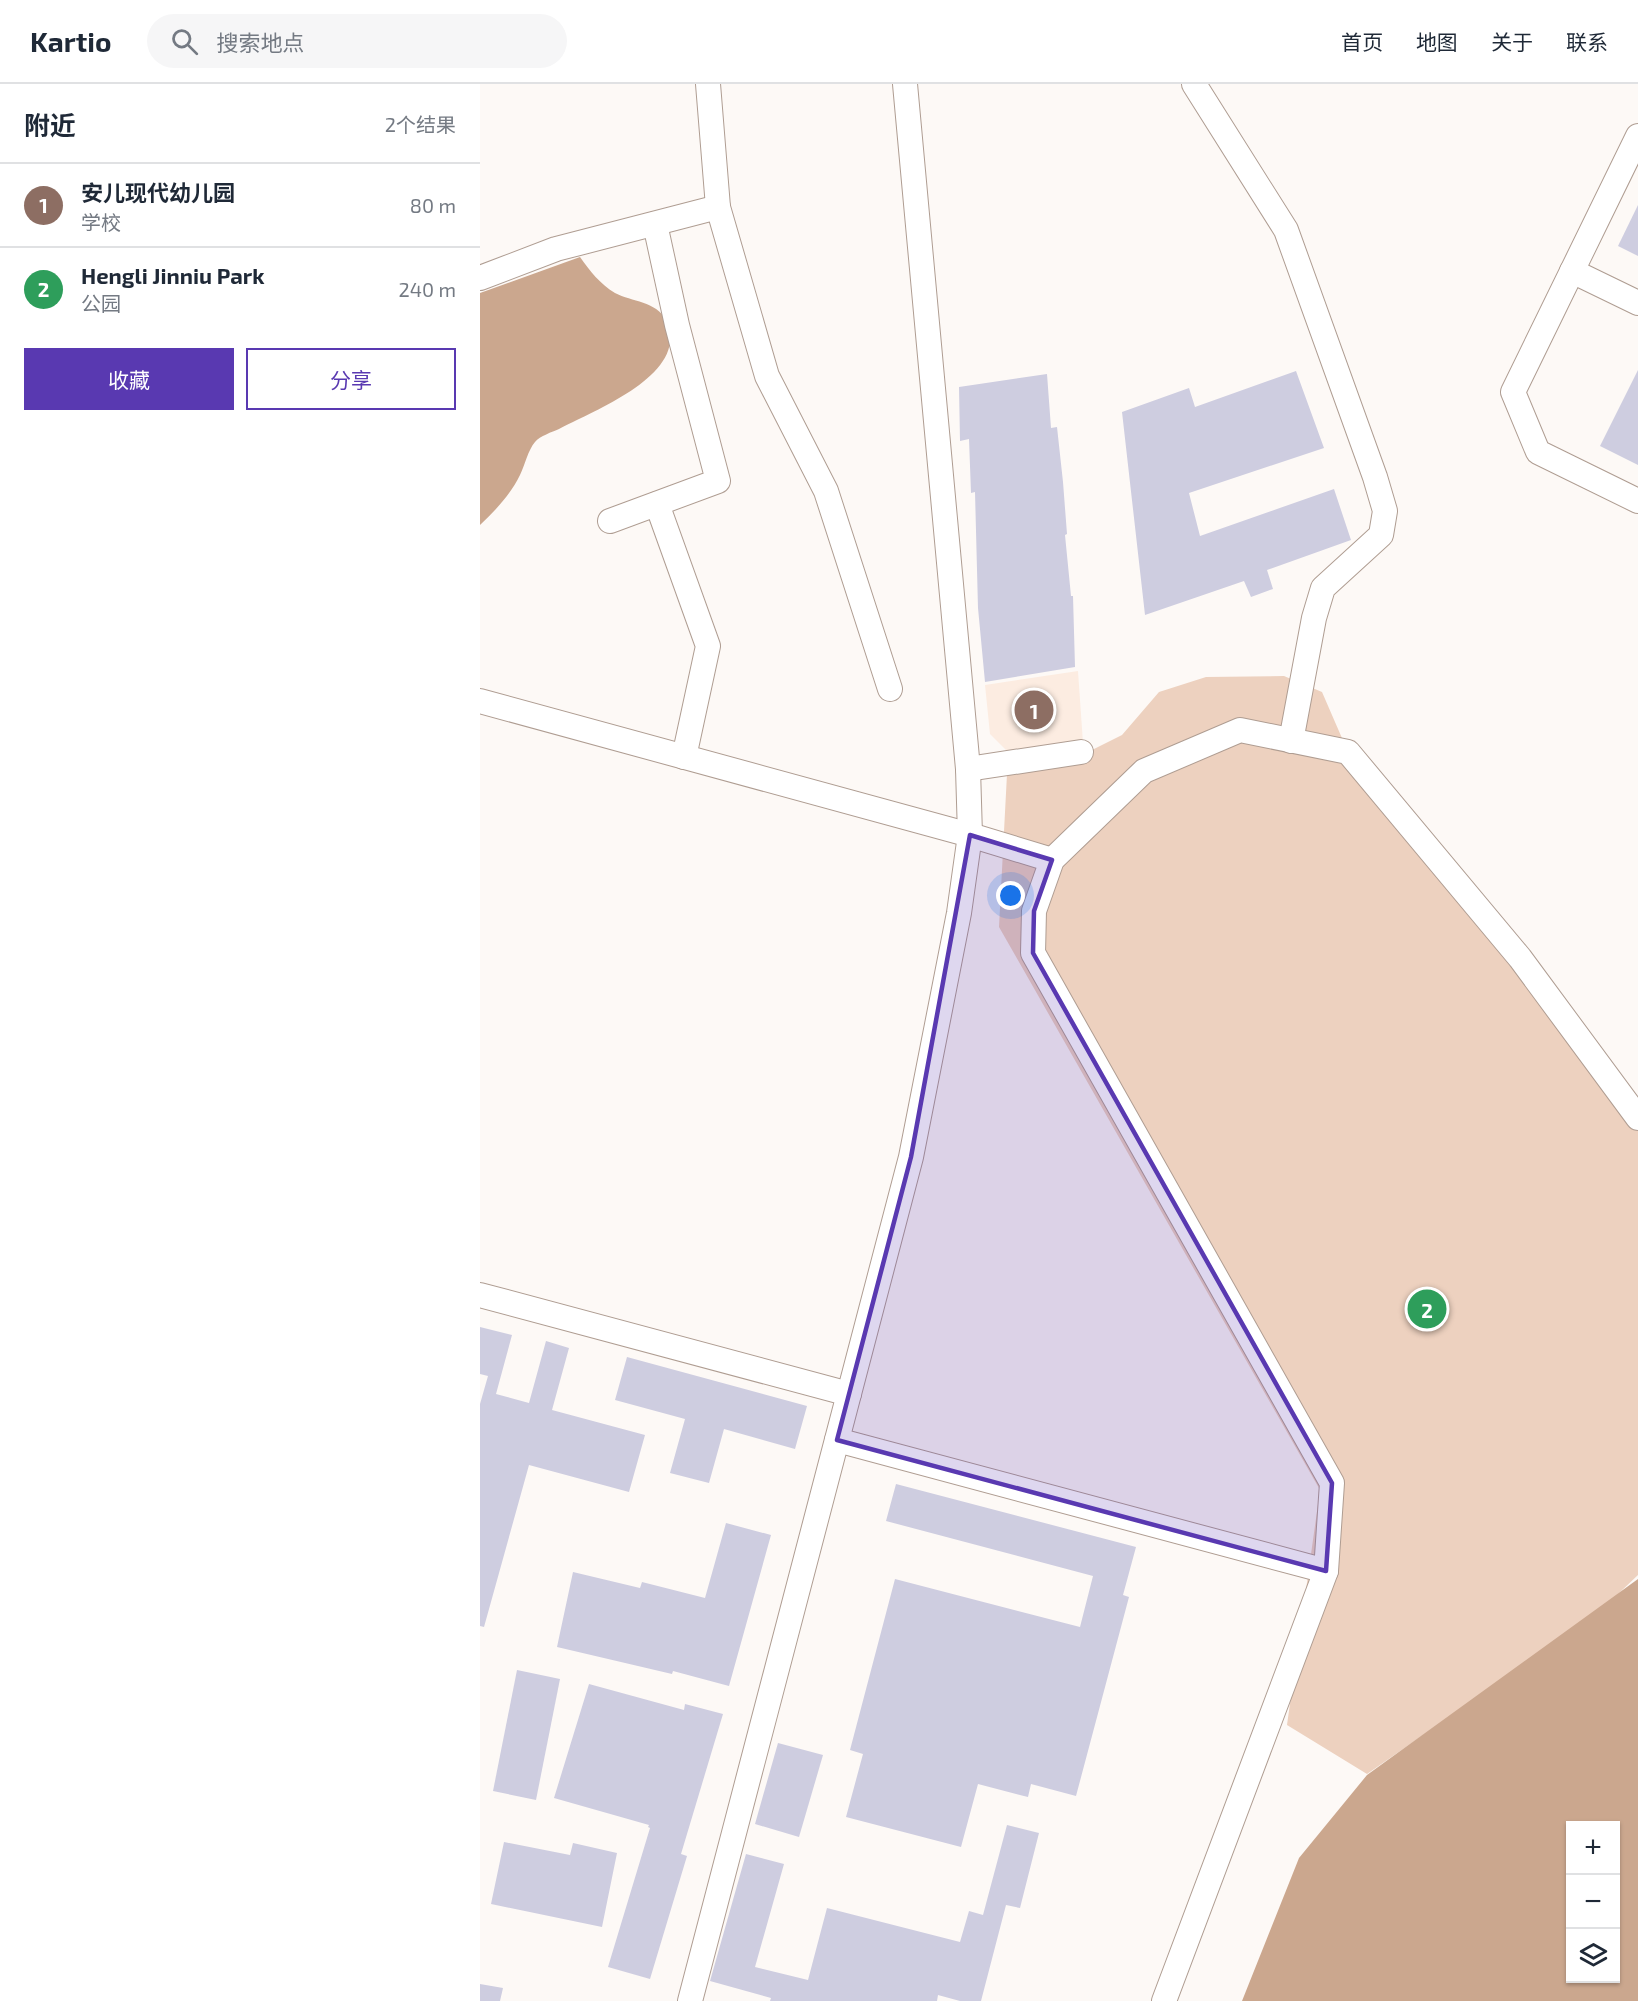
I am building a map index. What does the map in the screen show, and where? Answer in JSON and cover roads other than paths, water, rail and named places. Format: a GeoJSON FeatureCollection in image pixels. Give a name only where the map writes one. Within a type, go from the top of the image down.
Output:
{"type":"FeatureCollection","features":[{"type":"Feature","properties":{"kind":"street"},"geometry":{"type":"LineString","coordinates":[[708,84],[718,207],[767,376],[826,491],[890,689]]}},
{"type":"Feature","properties":{"kind":"street"},"geometry":{"type":"LineString","coordinates":[[690,2001],[911,1157],[959,914],[970,835],[968,769],[905,84]]}},
{"type":"Feature","properties":{"kind":"street"},"geometry":{"type":"LineString","coordinates":[[1194,84],[1286,230],[1375,477],[1385,511],[1381,535],[1323,588],[1313,627],[1291,741]]}},
{"type":"Feature","properties":{"kind":"street"},"geometry":{"type":"LineString","coordinates":[[1638,135],[1513,392],[1538,452],[1638,501]]}},
{"type":"Feature","properties":{"kind":"street"},"geometry":{"type":"LineString","coordinates":[[480,278],[556,249],[718,207]]}},
{"type":"Feature","properties":{"kind":"street"},"geometry":{"type":"LineString","coordinates":[[610,521],[718,481],[677,326],[655,224]]}},
{"type":"Feature","properties":{"kind":"street"},"geometry":{"type":"LineString","coordinates":[[1572,271],[1638,303]]}},
{"type":"Feature","properties":{"kind":"street"},"geometry":{"type":"LineString","coordinates":[[657,504],[708,646],[684,757]]}},
{"type":"Feature","properties":{"kind":"street"},"geometry":{"type":"LineString","coordinates":[[480,701],[970,835],[1052,860]]}},
{"type":"Feature","properties":{"kind":"street"},"geometry":{"type":"LineString","coordinates":[[1164,2001],[1326,1571],[1332,1483],[1033,952],[1034,911],[1052,860],[1144,771],[1240,730],[1348,752],[1520,958],[1638,1118]]}},
{"type":"Feature","properties":{"kind":"street"},"geometry":{"type":"LineString","coordinates":[[968,769],[1081,752]]}},
{"type":"Feature","properties":{"kind":"street"},"geometry":{"type":"LineString","coordinates":[[480,1295],[849,1394]]}},
{"type":"Feature","properties":{"kind":"street"},"geometry":{"type":"LineString","coordinates":[[837,1440],[1326,1571]]}},
{"type":"Feature","properties":{"kind":"place","name":"安儿现代幼儿园"},"geometry":{"type":"Point","coordinates":[1034,710]}},
{"type":"Feature","properties":{"kind":"place","name":"Hengli Jinniu Park"},"geometry":{"type":"Point","coordinates":[1427,1309]}}]}
